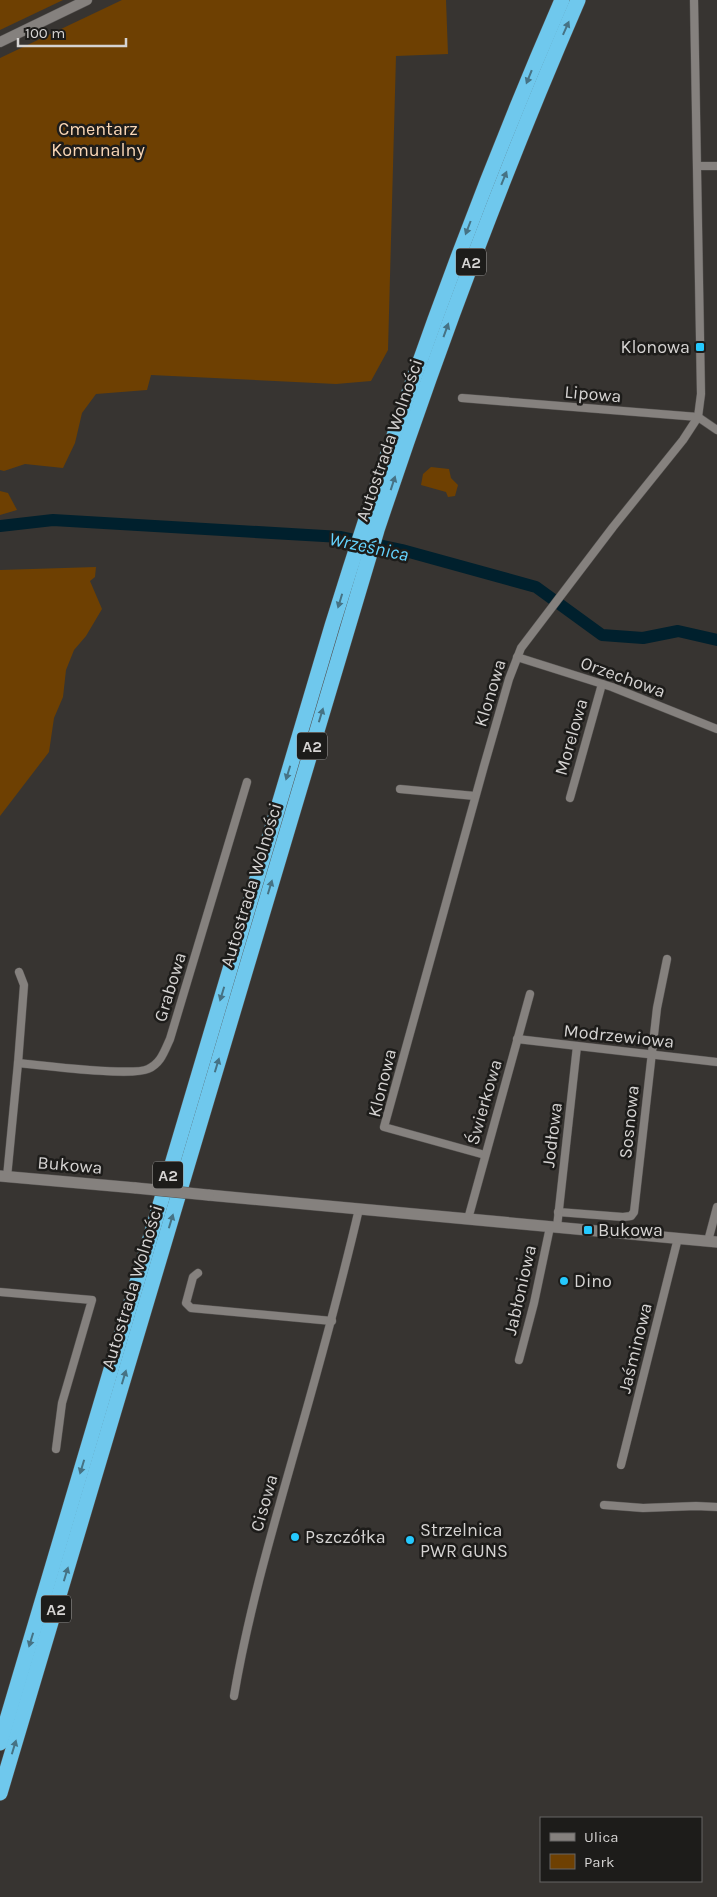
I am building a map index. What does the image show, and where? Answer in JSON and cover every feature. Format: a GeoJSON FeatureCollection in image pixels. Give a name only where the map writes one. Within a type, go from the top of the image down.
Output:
{"type":"FeatureCollection","features":[{"type":"Feature","properties":{"kind":"highway","name":"Autostrada Wolności"},"geometry":{"type":"LineString","coordinates":[[0,1793],[362,556],[403,405],[442,295],[486,181],[562,0]]}},
{"type":"Feature","properties":{"kind":"highway","name":"Autostrada Wolności"},"geometry":{"type":"LineString","coordinates":[[370,528],[424,392],[491,209],[578,0]]}},
{"type":"Feature","properties":{"kind":"highway","name":"Autostrada Wolności"},"geometry":{"type":"LineString","coordinates":[[0,1743],[362,556]]}},
{"type":"Feature","properties":{"kind":"main road","name":"Bukowa"},"geometry":{"type":"LineString","coordinates":[[3,1176],[359,1209]]}},
{"type":"Feature","properties":{"kind":"main road"},"geometry":{"type":"LineString","coordinates":[[359,1209],[713,1242]]}},
{"type":"Feature","properties":{"kind":"street"},"geometry":{"type":"LineString","coordinates":[[0,42],[88,0]]}},
{"type":"Feature","properties":{"kind":"street","name":"Klonowa"},"geometry":{"type":"LineString","coordinates":[[485,1155],[384,1127],[475,796],[509,678],[517,657],[521,648],[552,605],[683,440],[698,417],[701,394],[694,0]]}},
{"type":"Feature","properties":{"kind":"street"},"geometry":{"type":"LineString","coordinates":[[698,166],[717,166]]}},
{"type":"Feature","properties":{"kind":"street","name":"Lipowa"},"geometry":{"type":"LineString","coordinates":[[462,398],[698,417],[717,430]]}},
{"type":"Feature","properties":{"kind":"street","name":"Orzechowa"},"geometry":{"type":"LineString","coordinates":[[517,657],[602,684],[717,729]]}},
{"type":"Feature","properties":{"kind":"street","name":"Morelowa"},"geometry":{"type":"LineString","coordinates":[[570,798],[602,684]]}},
{"type":"Feature","properties":{"kind":"street","name":"Grabowa"},"geometry":{"type":"LineString","coordinates":[[18,1063],[128,1073],[146,1070],[160,1061],[170,1039],[247,782]]}},
{"type":"Feature","properties":{"kind":"street"},"geometry":{"type":"LineString","coordinates":[[400,789],[475,796]]}},
{"type":"Feature","properties":{"kind":"street","name":"Sosnowa"},"geometry":{"type":"LineString","coordinates":[[558,1212],[624,1217],[630,1216],[634,1212],[657,1008],[667,959]]}},
{"type":"Feature","properties":{"kind":"street"},"geometry":{"type":"LineString","coordinates":[[3,1176],[18,1063],[24,984],[19,972]]}},
{"type":"Feature","properties":{"kind":"street","name":"Świerkowa"},"geometry":{"type":"LineString","coordinates":[[468,1219],[530,994]]}},
{"type":"Feature","properties":{"kind":"street","name":"Modrzewiowa"},"geometry":{"type":"LineString","coordinates":[[517,1039],[717,1062]]}},
{"type":"Feature","properties":{"kind":"street","name":"Jodłowa"},"geometry":{"type":"LineString","coordinates":[[553,1227],[558,1212],[577,1046]]}},
{"type":"Feature","properties":{"kind":"street"},"geometry":{"type":"LineString","coordinates":[[713,1242],[717,1207]]}},
{"type":"Feature","properties":{"kind":"street","name":"Cisowa"},"geometry":{"type":"LineString","coordinates":[[234,1696],[243,1646],[270,1536],[332,1321],[359,1209]]}},
{"type":"Feature","properties":{"kind":"street","name":"Jabłoniowa"},"geometry":{"type":"LineString","coordinates":[[519,1360],[553,1227]]}},
{"type":"Feature","properties":{"kind":"street","name":"Jaśminowa"},"geometry":{"type":"LineString","coordinates":[[621,1465],[678,1238]]}},
{"type":"Feature","properties":{"kind":"street"},"geometry":{"type":"LineString","coordinates":[[198,1272],[193,1277],[186,1303],[191,1308],[332,1321]]}},
{"type":"Feature","properties":{"kind":"street"},"geometry":{"type":"LineString","coordinates":[[0,1292],[92,1300],[62,1403],[56,1449]]}},
{"type":"Feature","properties":{"kind":"street"},"geometry":{"type":"LineString","coordinates":[[604,1505],[643,1508],[696,1506],[717,1508]]}},
{"type":"Feature","properties":{"kind":"green space"},"geometry":{"type":"Polygon","coordinates":[[[0,0],[63,0],[0,30],[0,0]]]}},
{"type":"Feature","properties":{"kind":"green space","name":"Cmentarz Komunalny"},"geometry":{"type":"Polygon","coordinates":[[[122,0],[446,0],[448,54],[396,56],[388,350],[371,381],[336,384],[151,375],[147,390],[96,394],[82,413],[75,443],[63,468],[25,464],[4,471],[0,470],[0,58],[122,0]]]}},
{"type":"Feature","properties":{"kind":"green space"},"geometry":{"type":"Polygon","coordinates":[[[431,467],[449,469],[451,478],[458,485],[455,496],[448,497],[446,492],[421,485],[423,474],[431,467]]]}},
{"type":"Feature","properties":{"kind":"green space"},"geometry":{"type":"Polygon","coordinates":[[[0,491],[8,493],[17,510],[0,515],[0,491]]]}},
{"type":"Feature","properties":{"kind":"green space"},"geometry":{"type":"Polygon","coordinates":[[[96,567],[95,577],[90,581],[102,609],[86,636],[74,650],[66,670],[63,697],[54,718],[49,752],[0,816],[0,570],[96,567]]]}},
{"type":"Feature","properties":{"kind":"waterway","name":"Wrześnica"},"geometry":{"type":"LineString","coordinates":[[0,526],[53,520],[341,537],[402,550],[536,587],[602,635],[643,638],[678,631],[717,640]]}},
{"type":"Feature","properties":{"kind":"place","name":"Klonowa"},"geometry":{"type":"Point","coordinates":[700,347]}},
{"type":"Feature","properties":{"kind":"place","name":"Bukowa"},"geometry":{"type":"Point","coordinates":[588,1230]}},
{"type":"Feature","properties":{"kind":"place","name":"Dino"},"geometry":{"type":"Point","coordinates":[564,1281]}},
{"type":"Feature","properties":{"kind":"place","name":"Pszczółka"},"geometry":{"type":"Point","coordinates":[295,1537]}},
{"type":"Feature","properties":{"kind":"place","name":"Strzelnica PWR GUNS"},"geometry":{"type":"Point","coordinates":[410,1540]}}]}
